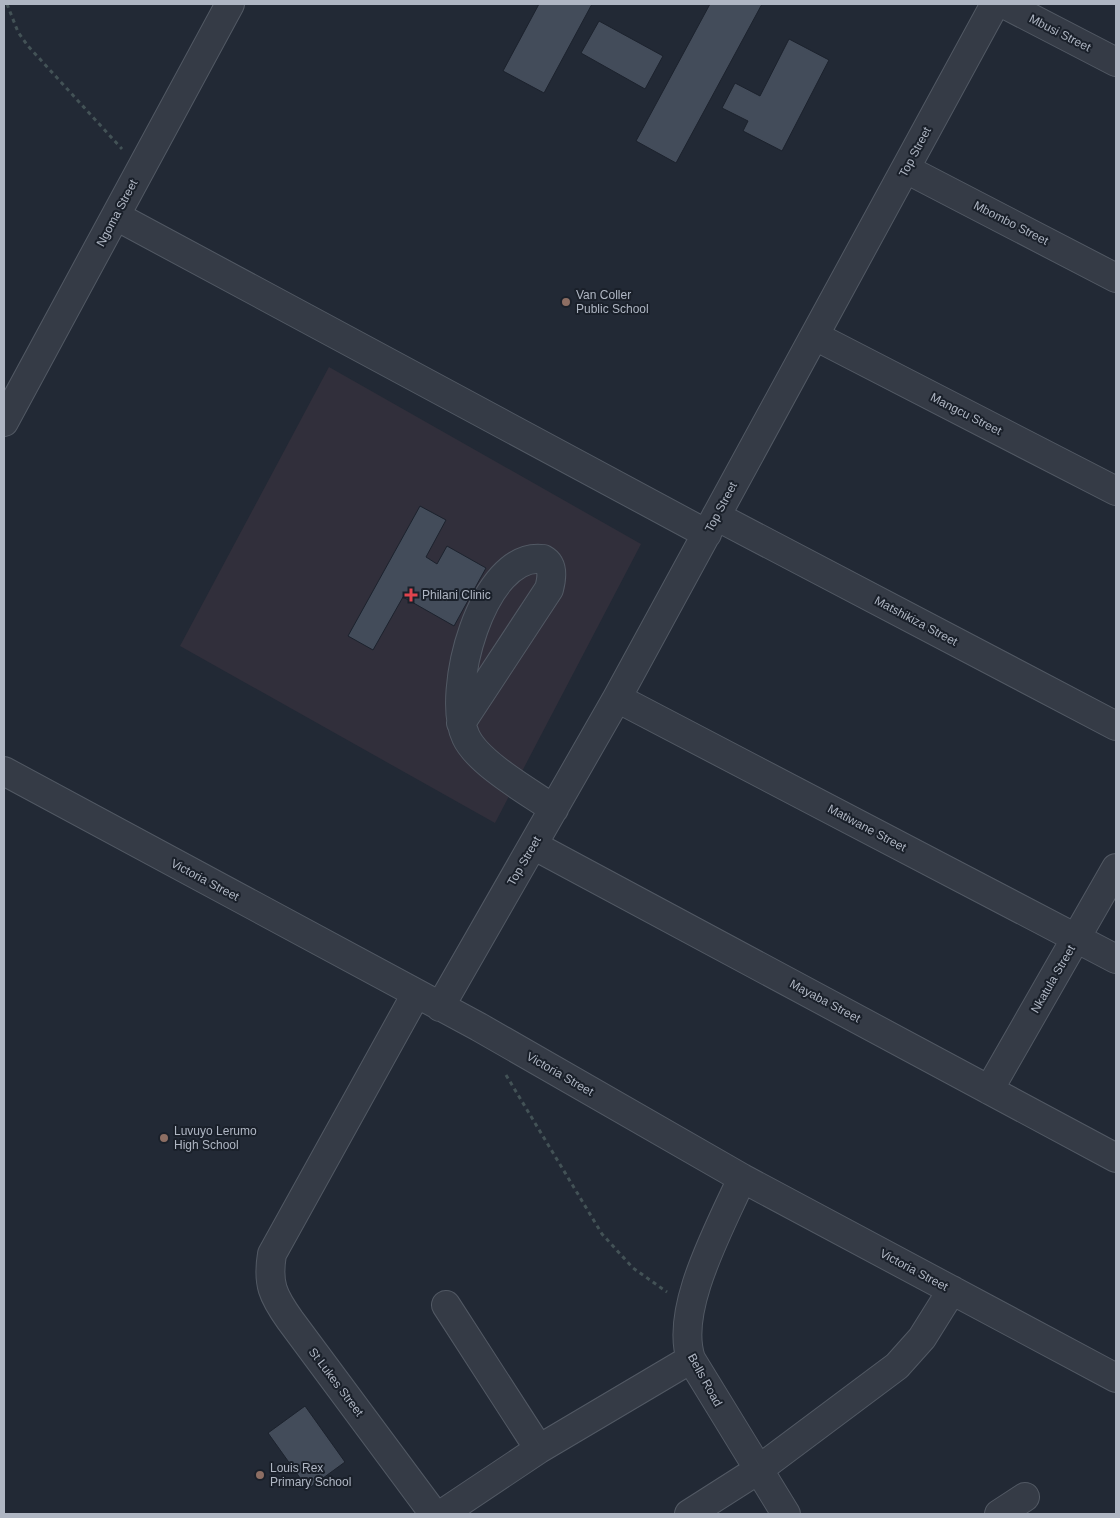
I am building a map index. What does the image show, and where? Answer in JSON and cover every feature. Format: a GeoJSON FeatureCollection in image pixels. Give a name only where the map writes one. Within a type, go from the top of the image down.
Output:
{"type":"FeatureCollection","features":[{"type":"Feature","properties":{"kind":"street","name":"Ngoma Street"},"geometry":{"type":"LineString","coordinates":[[4,422],[230,4]]}},
{"type":"Feature","properties":{"kind":"street","name":"Top Street"},"geometry":{"type":"LineString","coordinates":[[440,1007],[617,698],[995,4]]}},
{"type":"Feature","properties":{"kind":"street","name":"Mbusi Street"},"geometry":{"type":"LineString","coordinates":[[1004,4],[1116,62]]}},
{"type":"Feature","properties":{"kind":"street","name":"Mbombo Street"},"geometry":{"type":"LineString","coordinates":[[906,169],[1116,278]]}},
{"type":"Feature","properties":{"kind":"street","name":"Matshikiza Street"},"geometry":{"type":"LineString","coordinates":[[116,216],[711,525],[1116,726]]}},
{"type":"Feature","properties":{"kind":"street","name":"Mangcu Street"},"geometry":{"type":"LineString","coordinates":[[815,336],[1116,491]]}},
{"type":"Feature","properties":{"kind":"street"},"geometry":{"type":"LineString","coordinates":[[461,724],[549,590],[552,578],[550,567],[543,559],[530,558],[515,564],[496,583],[486,600],[467,653],[462,681],[461,724],[469,744],[482,758],[554,809]]}},
{"type":"Feature","properties":{"kind":"street","name":"Matiwane Street"},"geometry":{"type":"LineString","coordinates":[[617,698],[1116,959]]}},
{"type":"Feature","properties":{"kind":"street","name":"Victoria Street"},"geometry":{"type":"LineString","coordinates":[[4,771],[440,1007],[742,1178],[1116,1378]]}},
{"type":"Feature","properties":{"kind":"street","name":"Mayaba Street"},"geometry":{"type":"LineString","coordinates":[[534,844],[1116,1158]]}},
{"type":"Feature","properties":{"kind":"street","name":"Nkatula Street"},"geometry":{"type":"LineString","coordinates":[[989,1090],[1116,868]]}},
{"type":"Feature","properties":{"kind":"street","name":"St Lukes Street"},"geometry":{"type":"LineString","coordinates":[[416,994],[279,1240],[272,1254],[270,1277],[271,1290],[278,1302],[434,1514]]}},
{"type":"Feature","properties":{"kind":"street","name":"Bells Road"},"geometry":{"type":"LineString","coordinates":[[742,1178],[689,1307],[686,1335],[691,1359],[786,1514]]}},
{"type":"Feature","properties":{"kind":"street"},"geometry":{"type":"LineString","coordinates":[[689,1514],[758,1470],[897,1366],[922,1338],[952,1290]]}},
{"type":"Feature","properties":{"kind":"street"},"geometry":{"type":"LineString","coordinates":[[446,1305],[539,1449]]}},
{"type":"Feature","properties":{"kind":"street"},"geometry":{"type":"LineString","coordinates":[[442,1514],[539,1449],[691,1359]]}},
{"type":"Feature","properties":{"kind":"street"},"geometry":{"type":"LineString","coordinates":[[999,1514],[1025,1497]]}},
{"type":"Feature","properties":{"kind":"path"},"geometry":{"type":"LineString","coordinates":[[7,4],[18,32],[28,46],[140,170]]}},
{"type":"Feature","properties":{"kind":"path"},"geometry":{"type":"LineString","coordinates":[[502,1069],[602,1234],[633,1268],[689,1307]]}},
{"type":"Feature","properties":{"kind":"shaded area","name":"Philani Clinic"},"geometry":{"type":"Polygon","coordinates":[[[329,367],[641,544],[495,823],[180,646],[329,367]]]}},
{"type":"Feature","properties":{"kind":"building"},"geometry":{"type":"Polygon","coordinates":[[[539,4],[592,4],[544,93],[503,71],[539,4]]]}},
{"type":"Feature","properties":{"kind":"building"},"geometry":{"type":"Polygon","coordinates":[[[710,4],[762,4],[676,163],[636,141],[710,4]]]}},
{"type":"Feature","properties":{"kind":"building"},"geometry":{"type":"Polygon","coordinates":[[[599,21],[663,56],[645,89],[581,53],[599,21]]]}},
{"type":"Feature","properties":{"kind":"building"},"geometry":{"type":"Polygon","coordinates":[[[789,39],[829,60],[782,151],[743,131],[748,121],[722,108],[735,83],[760,96],[789,39]]]}},
{"type":"Feature","properties":{"kind":"building"},"geometry":{"type":"Polygon","coordinates":[[[420,506],[446,520],[426,557],[437,564],[447,546],[486,568],[454,626],[403,597],[373,650],[348,636],[420,506]]]}},
{"type":"Feature","properties":{"kind":"building"},"geometry":{"type":"Polygon","coordinates":[[[305,1406],[345,1462],[308,1489],[268,1433],[305,1406]]]}},
{"type":"Feature","properties":{"kind":"place","name":"Van Coller Public School"},"geometry":{"type":"Point","coordinates":[566,302]}},
{"type":"Feature","properties":{"kind":"place","name":"Philani Clinic"},"geometry":{"type":"Point","coordinates":[411,595]}},
{"type":"Feature","properties":{"kind":"place","name":"Luvuyo Lerumo High School"},"geometry":{"type":"Point","coordinates":[164,1138]}},
{"type":"Feature","properties":{"kind":"place","name":"Louis Rex Primary School"},"geometry":{"type":"Point","coordinates":[260,1475]}}]}
